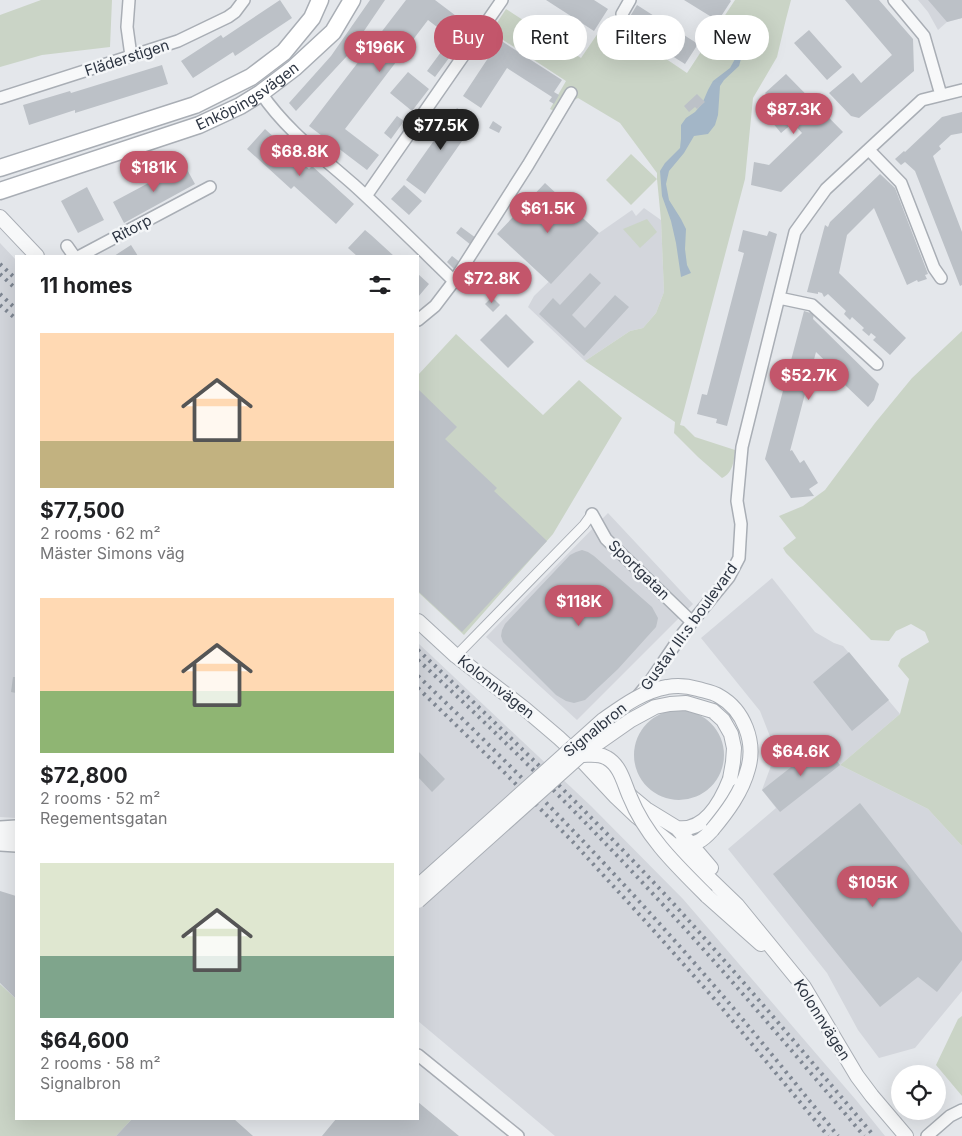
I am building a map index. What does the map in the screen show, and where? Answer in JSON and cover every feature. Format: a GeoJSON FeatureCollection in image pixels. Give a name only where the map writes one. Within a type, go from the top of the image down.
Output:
{"type":"FeatureCollection","features":[{"type":"Feature","properties":{"kind":"main road","name":"Enköpingsvägen"},"geometry":{"type":"LineString","coordinates":[[0,168],[195,105],[251,77],[284,52],[312,18],[320,0]]}},
{"type":"Feature","properties":{"kind":"main road","name":"Enköpingsvägen"},"geometry":{"type":"LineString","coordinates":[[2,186],[199,125],[240,106],[294,68],[333,32],[352,0]]}},
{"type":"Feature","properties":{"kind":"main road"},"geometry":{"type":"LineString","coordinates":[[251,77],[261,93]]}},
{"type":"Feature","properties":{"kind":"street"},"geometry":{"type":"LineString","coordinates":[[129,0],[128,27],[131,56]]}},
{"type":"Feature","properties":{"kind":"street","name":"Fläderstigen"},"geometry":{"type":"LineString","coordinates":[[0,98],[178,41],[228,17],[235,12],[244,0]]}},
{"type":"Feature","properties":{"kind":"street"},"geometry":{"type":"LineString","coordinates":[[366,196],[502,0]]}},
{"type":"Feature","properties":{"kind":"street"},"geometry":{"type":"LineString","coordinates":[[622,14],[630,0]]}},
{"type":"Feature","properties":{"kind":"street"},"geometry":{"type":"LineString","coordinates":[[894,0],[924,36],[941,95]]}},
{"type":"Feature","properties":{"kind":"street","name":"Gustav III:s boulevard"},"geometry":{"type":"LineString","coordinates":[[578,753],[635,700],[692,622],[729,577],[739,558],[741,524],[737,501],[742,447],[796,232],[826,189],[922,100],[962,90]]}},
{"type":"Feature","properties":{"kind":"street"},"geometry":{"type":"LineString","coordinates":[[261,93],[289,127],[366,196],[454,281]]}},
{"type":"Feature","properties":{"kind":"street"},"geometry":{"type":"LineString","coordinates":[[419,319],[435,306],[454,281],[528,165],[571,93]]}},
{"type":"Feature","properties":{"kind":"street"},"geometry":{"type":"LineString","coordinates":[[869,150],[901,184],[934,268],[941,278]]}},
{"type":"Feature","properties":{"kind":"street","name":"Ritorp"},"geometry":{"type":"LineString","coordinates":[[82,255],[210,187]]}},
{"type":"Feature","properties":{"kind":"street"},"geometry":{"type":"LineString","coordinates":[[0,217],[36,255]]}},
{"type":"Feature","properties":{"kind":"street"},"geometry":{"type":"LineString","coordinates":[[67,246],[73,255]]}},
{"type":"Feature","properties":{"kind":"street"},"geometry":{"type":"LineString","coordinates":[[779,298],[812,305],[877,364]]}},
{"type":"Feature","properties":{"kind":"street"},"geometry":{"type":"LineString","coordinates":[[456,656],[584,525],[592,514]]}},
{"type":"Feature","properties":{"kind":"street","name":"Sportgatan"},"geometry":{"type":"LineString","coordinates":[[592,514],[606,539],[692,622]]}},
{"type":"Feature","properties":{"kind":"street","name":"Kolonnvägen"},"geometry":{"type":"LineString","coordinates":[[419,622],[456,656],[524,708],[578,753],[602,769],[646,809],[677,828],[727,885],[737,905]]}},
{"type":"Feature","properties":{"kind":"street","name":"Signalbron"},"geometry":{"type":"LineString","coordinates":[[419,885],[603,720],[636,698],[669,686],[690,687],[710,692],[726,700],[738,712],[750,738],[751,757],[744,781],[726,812],[712,830]]}},
{"type":"Feature","properties":{"kind":"street","name":"Signalbron"},"geometry":{"type":"LineString","coordinates":[[419,900],[578,753],[655,707],[686,703],[713,711],[723,720],[734,748],[734,762],[725,793],[718,804],[702,822],[689,828],[677,828]]}},
{"type":"Feature","properties":{"kind":"street"},"geometry":{"type":"LineString","coordinates":[[578,753],[598,754],[608,758],[616,765],[636,812],[644,826],[666,854],[707,896],[791,970]]}},
{"type":"Feature","properties":{"kind":"street","name":"Kolonnvägen"},"geometry":{"type":"LineString","coordinates":[[578,753],[616,797],[636,816],[683,853],[737,905],[791,970],[812,1000],[857,1076],[906,1136]]}},
{"type":"Feature","properties":{"kind":"street","name":"Kolonnvägen"},"geometry":{"type":"LineString","coordinates":[[636,816],[678,840],[691,844]]}},
{"type":"Feature","properties":{"kind":"street"},"geometry":{"type":"LineString","coordinates":[[0,827],[15,826]]}},
{"type":"Feature","properties":{"kind":"street"},"geometry":{"type":"LineString","coordinates":[[691,844],[702,840],[712,830]]}},
{"type":"Feature","properties":{"kind":"street","name":"Kolonnvägen"},"geometry":{"type":"LineString","coordinates":[[712,830],[706,845],[718,874]]}},
{"type":"Feature","properties":{"kind":"street"},"geometry":{"type":"LineString","coordinates":[[0,836],[15,836]]}},
{"type":"Feature","properties":{"kind":"street"},"geometry":{"type":"LineString","coordinates":[[0,844],[15,846]]}},
{"type":"Feature","properties":{"kind":"street"},"geometry":{"type":"LineString","coordinates":[[419,1056],[518,1136]]}},
{"type":"Feature","properties":{"kind":"street"},"geometry":{"type":"LineString","coordinates":[[419,1062],[509,1136]]}},
{"type":"Feature","properties":{"kind":"street"},"geometry":{"type":"LineString","coordinates":[[926,1136],[950,1116],[962,1110]]}},
{"type":"Feature","properties":{"kind":"shaded area"},"geometry":{"type":"Polygon","coordinates":[[[918,0],[962,0],[962,18],[947,22],[938,30],[928,12],[918,0]]]}},
{"type":"Feature","properties":{"kind":"shaded area"},"geometry":{"type":"Polygon","coordinates":[[[644,208],[661,220],[664,292],[656,313],[643,328],[630,331],[585,361],[528,307],[534,296],[599,233],[632,210],[636,216],[644,208]]]}},
{"type":"Feature","properties":{"kind":"shaded area"},"geometry":{"type":"Polygon","coordinates":[[[0,243],[15,259],[15,818],[0,817],[0,243]]]}},
{"type":"Feature","properties":{"kind":"shaded area"},"geometry":{"type":"Polygon","coordinates":[[[608,513],[693,604],[577,720],[486,637],[608,513]]]}},
{"type":"Feature","properties":{"kind":"shaded area"},"geometry":{"type":"Polygon","coordinates":[[[772,578],[815,632],[843,646],[900,714],[840,765],[928,809],[962,846],[962,991],[915,1048],[879,1058],[858,1030],[827,973],[728,849],[776,808],[762,790],[772,763],[771,739],[760,711],[701,638],[772,578]]]}},
{"type":"Feature","properties":{"kind":"shaded area"},"geometry":{"type":"Polygon","coordinates":[[[419,644],[591,806],[683,899],[885,1136],[555,1136],[419,1022],[419,644]]]}},
{"type":"Feature","properties":{"kind":"green space"},"geometry":{"type":"Polygon","coordinates":[[[41,0],[112,0],[110,47],[42,55],[0,67],[0,15],[41,0]]]}},
{"type":"Feature","properties":{"kind":"green space"},"geometry":{"type":"Polygon","coordinates":[[[735,0],[791,0],[777,57],[753,98],[745,179],[680,425],[684,426],[695,437],[735,450],[731,470],[722,478],[674,433],[675,422],[585,361],[630,331],[643,328],[656,313],[664,292],[657,173],[620,123],[578,98],[554,111],[550,109],[566,81],[534,60],[587,60],[587,49],[597,35],[597,60],[668,60],[687,73],[696,60],[769,60],[769,15],[725,15],[735,0]]]}},
{"type":"Feature","properties":{"kind":"green space"},"geometry":{"type":"Polygon","coordinates":[[[506,9],[515,15],[513,15],[513,46],[503,40],[502,15],[506,9]]]}},
{"type":"Feature","properties":{"kind":"green space"},"geometry":{"type":"Polygon","coordinates":[[[631,154],[657,179],[631,205],[606,180],[631,154]]]}},
{"type":"Feature","properties":{"kind":"green space"},"geometry":{"type":"Polygon","coordinates":[[[647,219],[657,232],[640,248],[623,229],[647,219]]]}},
{"type":"Feature","properties":{"kind":"green space"},"geometry":{"type":"Polygon","coordinates":[[[962,331],[962,846],[928,809],[840,765],[900,714],[909,679],[898,666],[901,659],[929,642],[925,632],[911,624],[896,631],[889,641],[871,640],[786,553],[783,548],[796,538],[779,516],[803,506],[825,490],[875,423],[912,378],[962,331]]]}},
{"type":"Feature","properties":{"kind":"green space"},"geometry":{"type":"Polygon","coordinates":[[[456,334],[543,415],[579,380],[622,418],[553,534],[464,635],[419,593],[419,374],[456,334]]]}},
{"type":"Feature","properties":{"kind":"green space"},"geometry":{"type":"Polygon","coordinates":[[[0,984],[15,998],[15,1120],[131,1120],[116,1136],[0,1136],[0,984]]]}},
{"type":"Feature","properties":{"kind":"green space"},"geometry":{"type":"Polygon","coordinates":[[[962,1016],[962,1096],[946,1077],[946,1065],[936,1065],[958,1019],[962,1016]]]}},
{"type":"Feature","properties":{"kind":"water"},"geometry":{"type":"Polygon","coordinates":[[[734,60],[741,60],[739,66],[720,86],[718,115],[715,125],[708,134],[694,136],[684,153],[669,171],[666,184],[669,200],[686,229],[685,249],[687,265],[691,273],[681,277],[671,221],[662,196],[660,171],[680,148],[681,125],[702,104],[713,81],[730,68],[734,60]]]}},
{"type":"Feature","properties":{"kind":"building"},"geometry":{"type":"Polygon","coordinates":[[[280,0],[292,18],[235,56],[233,52],[193,78],[181,61],[221,35],[223,38],[280,0]]]}},
{"type":"Feature","properties":{"kind":"building"},"geometry":{"type":"Polygon","coordinates":[[[370,0],[385,0],[347,56],[296,111],[289,103],[331,56],[370,0]]]}},
{"type":"Feature","properties":{"kind":"building"},"geometry":{"type":"Polygon","coordinates":[[[406,0],[435,0],[455,15],[434,15],[434,25],[428,20],[345,129],[379,155],[367,170],[309,126],[406,0]]]}},
{"type":"Feature","properties":{"kind":"building"},"geometry":{"type":"Polygon","coordinates":[[[546,0],[594,0],[608,9],[604,15],[597,15],[597,26],[594,31],[587,26],[587,15],[569,15],[546,0]]]}},
{"type":"Feature","properties":{"kind":"building"},"geometry":{"type":"Polygon","coordinates":[[[684,0],[731,1],[722,15],[708,15],[684,0]]]}},
{"type":"Feature","properties":{"kind":"building"},"geometry":{"type":"Polygon","coordinates":[[[845,0],[879,0],[913,39],[914,71],[859,118],[851,116],[829,93],[853,73],[861,83],[892,55],[845,0]]]}},
{"type":"Feature","properties":{"kind":"building"},"geometry":{"type":"Polygon","coordinates":[[[928,0],[962,0],[962,18],[947,22],[928,0]]]}},
{"type":"Feature","properties":{"kind":"building"},"geometry":{"type":"Polygon","coordinates":[[[637,5],[653,15],[631,15],[637,5]]]}},
{"type":"Feature","properties":{"kind":"building"},"geometry":{"type":"Polygon","coordinates":[[[809,30],[842,67],[827,80],[794,43],[809,30]]]}},
{"type":"Feature","properties":{"kind":"building"},"geometry":{"type":"Polygon","coordinates":[[[685,36],[695,42],[695,49],[685,64],[679,60],[685,60],[685,36]]]}},
{"type":"Feature","properties":{"kind":"building"},"geometry":{"type":"Polygon","coordinates":[[[503,42],[513,48],[513,60],[531,60],[562,80],[554,92],[559,95],[554,104],[549,101],[552,97],[507,68],[481,108],[463,96],[487,60],[503,60],[503,42]]]}},
{"type":"Feature","properties":{"kind":"building"},"geometry":{"type":"Polygon","coordinates":[[[435,60],[448,60],[435,77],[427,71],[435,60]]]}},
{"type":"Feature","properties":{"kind":"building"},"geometry":{"type":"Polygon","coordinates":[[[162,65],[168,84],[75,113],[75,110],[29,125],[23,105],[70,91],[71,93],[162,65]]]}},
{"type":"Feature","properties":{"kind":"building"},"geometry":{"type":"Polygon","coordinates":[[[408,72],[429,89],[412,111],[390,93],[408,72]]]}},
{"type":"Feature","properties":{"kind":"building"},"geometry":{"type":"Polygon","coordinates":[[[786,74],[843,132],[781,192],[751,185],[754,162],[769,165],[802,133],[793,123],[781,133],[763,111],[773,102],[765,93],[786,74]]]}},
{"type":"Feature","properties":{"kind":"building"},"geometry":{"type":"Polygon","coordinates":[[[697,94],[705,102],[697,109],[695,107],[689,112],[684,106],[697,94]]]}},
{"type":"Feature","properties":{"kind":"building"},"geometry":{"type":"Polygon","coordinates":[[[457,108],[476,121],[425,194],[406,180],[457,108]]]}},
{"type":"Feature","properties":{"kind":"building"},"geometry":{"type":"Polygon","coordinates":[[[962,112],[962,133],[951,135],[939,146],[941,149],[933,156],[962,232],[962,285],[960,286],[915,171],[905,162],[901,165],[895,159],[942,117],[962,112]]]}},
{"type":"Feature","properties":{"kind":"building"},"geometry":{"type":"Polygon","coordinates":[[[397,116],[404,121],[391,139],[384,133],[397,116]]]}},
{"type":"Feature","properties":{"kind":"building"},"geometry":{"type":"Polygon","coordinates":[[[493,121],[502,127],[499,133],[489,128],[493,121]]]}},
{"type":"Feature","properties":{"kind":"building"},"geometry":{"type":"Polygon","coordinates":[[[265,129],[309,169],[312,166],[354,204],[336,224],[294,186],[291,189],[247,149],[265,129]]]}},
{"type":"Feature","properties":{"kind":"building"},"geometry":{"type":"Polygon","coordinates":[[[184,164],[195,184],[124,223],[113,202],[184,164]]]}},
{"type":"Feature","properties":{"kind":"building"},"geometry":{"type":"Polygon","coordinates":[[[880,174],[895,188],[928,274],[925,275],[927,279],[918,282],[917,280],[907,285],[874,208],[847,235],[839,273],[906,338],[890,355],[873,340],[876,337],[871,333],[869,336],[862,330],[864,328],[852,317],[850,320],[844,314],[846,311],[828,294],[824,297],[822,293],[807,292],[825,225],[828,227],[830,222],[880,174]]]}},
{"type":"Feature","properties":{"kind":"building"},"geometry":{"type":"Polygon","coordinates":[[[545,183],[599,233],[551,284],[497,234],[545,183]]]}},
{"type":"Feature","properties":{"kind":"building"},"geometry":{"type":"Polygon","coordinates":[[[404,185],[422,201],[409,215],[391,199],[404,185]]]}},
{"type":"Feature","properties":{"kind":"building"},"geometry":{"type":"Polygon","coordinates":[[[87,187],[104,220],[78,233],[61,201],[87,187]]]}},
{"type":"Feature","properties":{"kind":"building"},"geometry":{"type":"Polygon","coordinates":[[[461,227],[476,238],[471,245],[456,233],[461,227]]]}},
{"type":"Feature","properties":{"kind":"building"},"geometry":{"type":"Polygon","coordinates":[[[365,230],[393,255],[356,255],[348,248],[365,230]]]}},
{"type":"Feature","properties":{"kind":"building"},"geometry":{"type":"Polygon","coordinates":[[[743,230],[767,236],[769,231],[777,234],[727,426],[716,423],[717,419],[697,414],[702,394],[707,395],[744,253],[738,251],[743,230]]]}},
{"type":"Feature","properties":{"kind":"building"},"geometry":{"type":"Polygon","coordinates":[[[131,245],[137,255],[116,255],[131,245]]]}},
{"type":"Feature","properties":{"kind":"building"},"geometry":{"type":"Polygon","coordinates":[[[452,256],[461,263],[456,271],[447,262],[452,256]]]}},
{"type":"Feature","properties":{"kind":"building"},"geometry":{"type":"Polygon","coordinates":[[[590,273],[601,283],[572,315],[585,328],[615,295],[629,307],[584,356],[539,314],[553,298],[560,305],[590,273]]]}},
{"type":"Feature","properties":{"kind":"building"},"geometry":{"type":"Polygon","coordinates":[[[419,275],[429,284],[419,296],[419,275]]]}},
{"type":"Feature","properties":{"kind":"building"},"geometry":{"type":"Polygon","coordinates":[[[492,297],[500,305],[493,312],[485,304],[492,297]]]}},
{"type":"Feature","properties":{"kind":"building"},"geometry":{"type":"Polygon","coordinates":[[[804,311],[814,314],[813,319],[879,384],[874,400],[868,407],[845,385],[847,382],[816,352],[790,451],[792,450],[800,463],[804,460],[818,483],[809,489],[814,496],[791,498],[765,459],[804,311]]]}},
{"type":"Feature","properties":{"kind":"building"},"geometry":{"type":"Polygon","coordinates":[[[506,314],[534,342],[508,368],[480,340],[506,314]]]}},
{"type":"Feature","properties":{"kind":"building"},"geometry":{"type":"Polygon","coordinates":[[[419,390],[457,427],[445,439],[497,488],[494,491],[547,541],[462,632],[419,592],[419,390]]]}},
{"type":"Feature","properties":{"kind":"building"},"geometry":{"type":"Polygon","coordinates":[[[582,550],[594,556],[652,607],[658,618],[656,627],[618,669],[585,700],[574,703],[556,695],[503,642],[501,636],[505,624],[570,555],[582,550]]]}},
{"type":"Feature","properties":{"kind":"building"},"geometry":{"type":"Polygon","coordinates":[[[849,652],[889,700],[852,731],[813,682],[849,652]]]}},
{"type":"Feature","properties":{"kind":"building"},"geometry":{"type":"Polygon","coordinates":[[[13,677],[15,677],[15,693],[11,692],[13,677]]]}},
{"type":"Feature","properties":{"kind":"building"},"geometry":{"type":"Polygon","coordinates":[[[679,710],[696,714],[711,723],[720,738],[724,755],[720,772],[711,787],[696,796],[679,800],[662,796],[647,787],[638,772],[634,755],[638,738],[647,723],[662,714],[679,710]]]}},
{"type":"Feature","properties":{"kind":"building"},"geometry":{"type":"Polygon","coordinates":[[[823,742],[840,765],[780,812],[762,790],[823,742]]]}},
{"type":"Feature","properties":{"kind":"building"},"geometry":{"type":"Polygon","coordinates":[[[419,752],[445,779],[432,792],[419,778],[419,752]]]}},
{"type":"Feature","properties":{"kind":"building"},"geometry":{"type":"Polygon","coordinates":[[[860,803],[962,933],[962,960],[937,992],[918,977],[880,1007],[773,874],[860,803]]]}},
{"type":"Feature","properties":{"kind":"building"},"geometry":{"type":"Polygon","coordinates":[[[0,891],[15,896],[15,998],[0,983],[0,891]]]}},
{"type":"Feature","properties":{"kind":"building"},"geometry":{"type":"Polygon","coordinates":[[[419,1103],[459,1136],[322,1136],[335,1120],[419,1120],[419,1103]]]}},
{"type":"Feature","properties":{"kind":"building"},"geometry":{"type":"Polygon","coordinates":[[[131,1120],[235,1120],[253,1136],[116,1136],[131,1120]]]}},
{"type":"Feature","properties":{"kind":"railway"},"geometry":{"type":"LineString","coordinates":[[0,264],[15,278]]}},
{"type":"Feature","properties":{"kind":"railway"},"geometry":{"type":"LineString","coordinates":[[0,274],[15,288]]}},
{"type":"Feature","properties":{"kind":"railway"},"geometry":{"type":"LineString","coordinates":[[0,294],[15,308]]}},
{"type":"Feature","properties":{"kind":"railway"},"geometry":{"type":"LineString","coordinates":[[0,305],[15,318]]}},
{"type":"Feature","properties":{"kind":"railway"},"geometry":{"type":"LineString","coordinates":[[419,651],[547,774],[672,902],[874,1136]]}},
{"type":"Feature","properties":{"kind":"railway"},"geometry":{"type":"LineString","coordinates":[[419,661],[513,751],[636,876],[741,992],[864,1136]]}},
{"type":"Feature","properties":{"kind":"railway"},"geometry":{"type":"LineString","coordinates":[[419,677],[497,753],[613,872],[723,996],[838,1136]]}},
{"type":"Feature","properties":{"kind":"railway"},"geometry":{"type":"LineString","coordinates":[[419,689],[573,842],[717,1002],[828,1136]]}}]}
